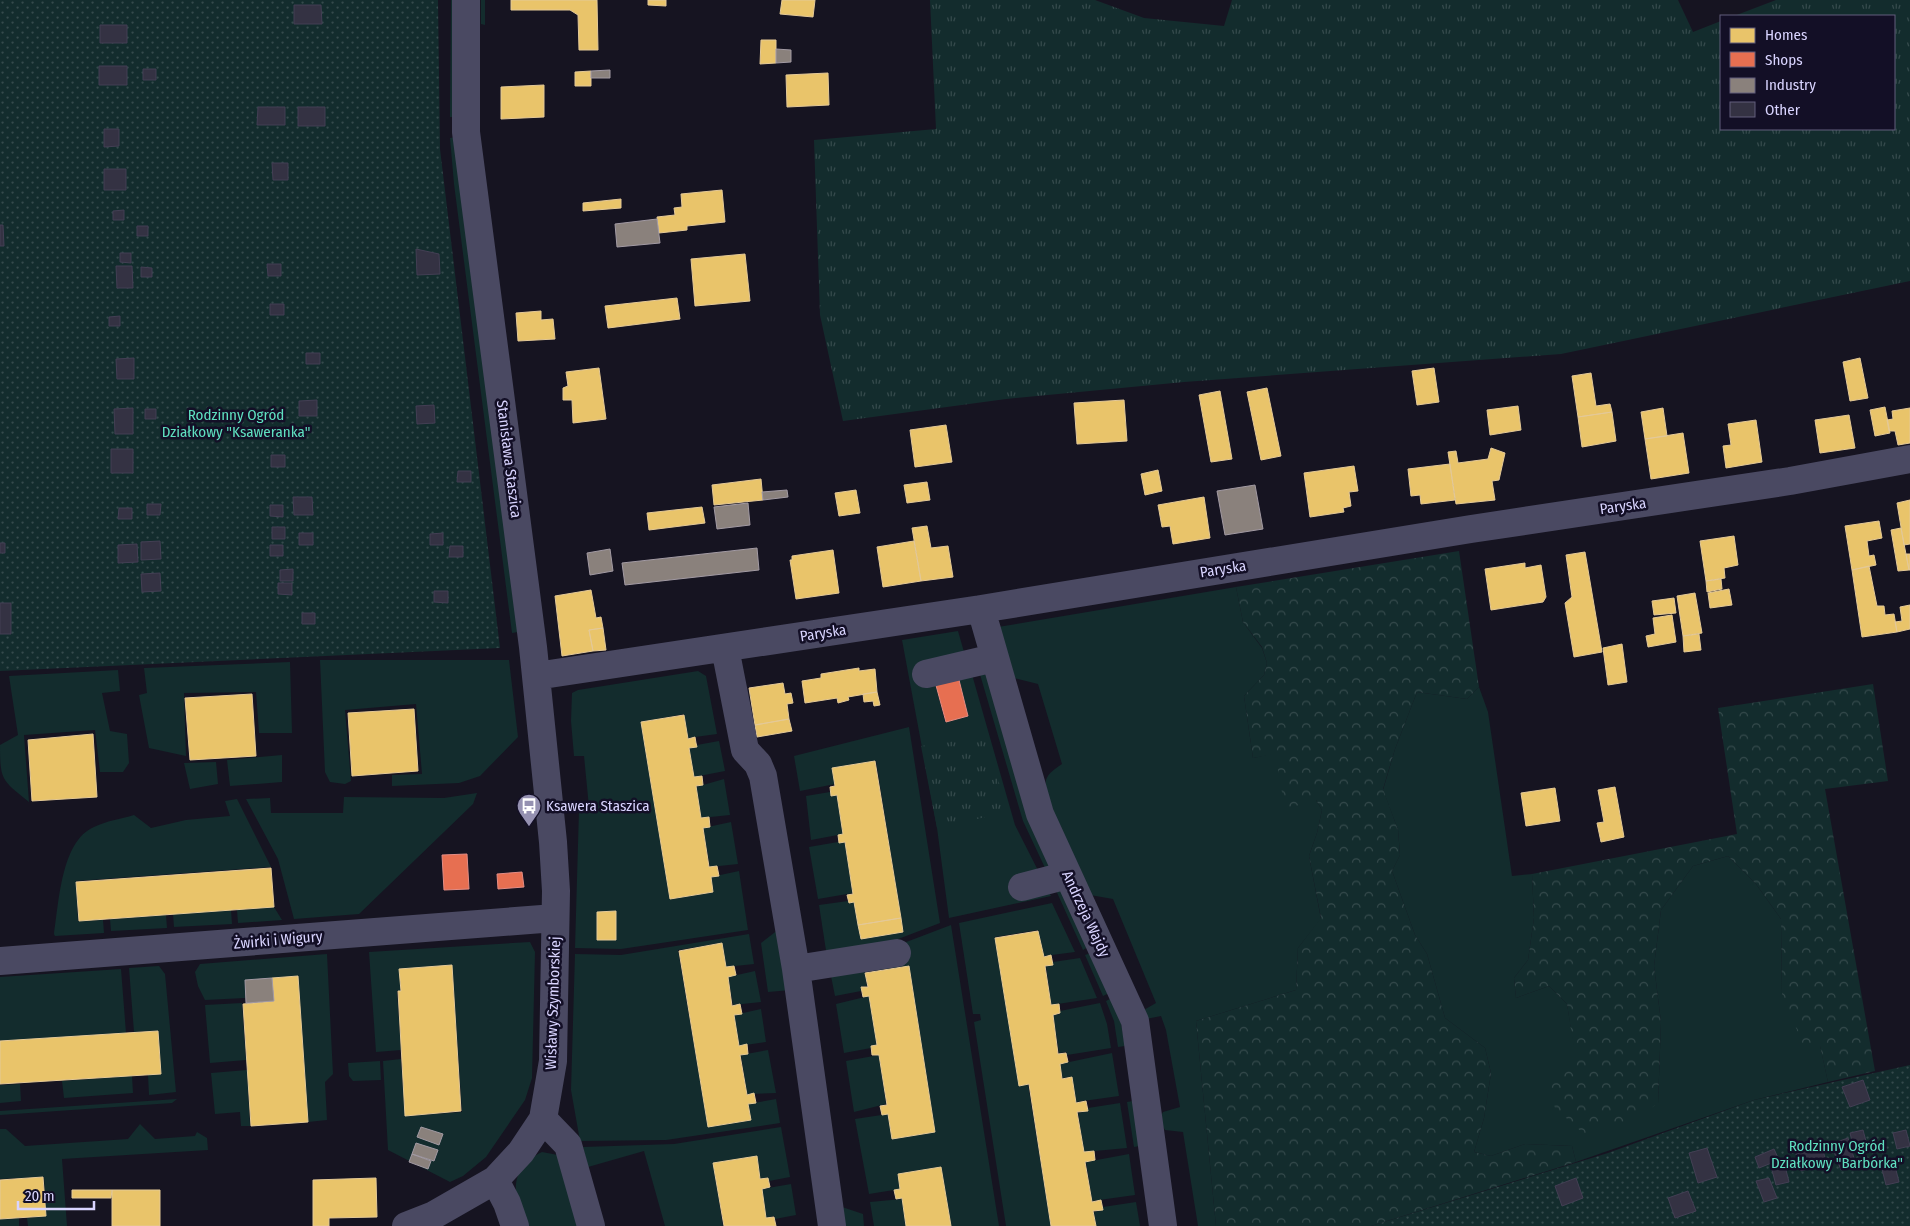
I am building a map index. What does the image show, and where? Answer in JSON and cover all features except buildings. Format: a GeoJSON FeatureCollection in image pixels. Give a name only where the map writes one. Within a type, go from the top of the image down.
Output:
{"type":"FeatureCollection","features":[{"type":"Feature","properties":{"kind":"street","name":"Stanisława Staszica"},"geometry":{"type":"LineString","coordinates":[[466,0],[466,132],[536,676],[554,842],[555,918]]}},
{"type":"Feature","properties":{"kind":"street","name":"Paryska"},"geometry":{"type":"LineString","coordinates":[[536,676],[981,609],[1461,530],[1790,482],[1910,459]]}},
{"type":"Feature","properties":{"kind":"street","name":"Andrzeja Wajdy"},"geometry":{"type":"LineString","coordinates":[[981,609],[1040,814],[1135,1021],[1163,1226]]}},
{"type":"Feature","properties":{"kind":"street"},"geometry":{"type":"LineString","coordinates":[[725,648],[745,750],[758,764],[764,776],[796,969],[832,1226]]}},
{"type":"Feature","properties":{"kind":"street"},"geometry":{"type":"LineString","coordinates":[[926,674],[994,658]]}},
{"type":"Feature","properties":{"kind":"street"},"geometry":{"type":"LineString","coordinates":[[1022,887],[1068,875]]}},
{"type":"Feature","properties":{"kind":"street","name":"Żwirki i Wigury"},"geometry":{"type":"LineString","coordinates":[[0,961],[555,918]]}},
{"type":"Feature","properties":{"kind":"street","name":"Wisławy Szymborskiej"},"geometry":{"type":"LineString","coordinates":[[406,1226],[434,1215],[495,1180],[521,1152],[543,1120],[553,1062],[555,918]]}},
{"type":"Feature","properties":{"kind":"street"},"geometry":{"type":"LineString","coordinates":[[796,969],[897,953]]}},
{"type":"Feature","properties":{"kind":"street"},"geometry":{"type":"LineString","coordinates":[[543,1120],[568,1145],[591,1226]]}},
{"type":"Feature","properties":{"kind":"street"},"geometry":{"type":"LineString","coordinates":[[495,1180],[507,1203],[515,1226]]}},
{"type":"Feature","properties":{"kind":"green space","name":"Rodzinny Ogród Działkowy \"Ksaweranka\""},"geometry":{"type":"Polygon","coordinates":[[[0,0],[438,0],[440,149],[500,648],[0,671],[0,0]]]}},
{"type":"Feature","properties":{"kind":"green space"},"geometry":{"type":"Polygon","coordinates":[[[451,0],[456,0],[456,117],[450,117],[451,0]]]}},
{"type":"Feature","properties":{"kind":"green space"},"geometry":{"type":"Polygon","coordinates":[[[481,0],[485,0],[485,25],[481,24],[481,0]]]}},
{"type":"Feature","properties":{"kind":"green space"},"geometry":{"type":"Polygon","coordinates":[[[930,0],[1095,0],[1144,18],[1224,26],[1232,0],[1678,0],[1693,32],[1720,21],[1720,130],[1895,130],[1895,15],[1737,15],[1776,0],[1910,0],[1910,281],[1561,354],[1184,382],[1006,399],[843,421],[820,315],[814,140],[936,129],[930,0]]]}},
{"type":"Feature","properties":{"kind":"green space"},"geometry":{"type":"Polygon","coordinates":[[[456,137],[518,632],[512,633],[454,184],[450,138],[456,137]]]}},
{"type":"Feature","properties":{"kind":"green space"},"geometry":{"type":"Polygon","coordinates":[[[1459,551],[1479,687],[1467,699],[1417,692],[1395,749],[1383,789],[1398,830],[1400,855],[1392,871],[1415,935],[1427,954],[1445,1018],[1485,1048],[1491,1073],[1484,1118],[1474,1152],[1491,1156],[1525,1144],[1572,1146],[1576,1162],[1371,1226],[1216,1226],[1196,1021],[1296,990],[1298,948],[1321,918],[1309,856],[1322,810],[1316,800],[1285,809],[1275,754],[1253,758],[1244,696],[1264,675],[1267,663],[1262,647],[1243,622],[1236,587],[1459,551]]]}},
{"type":"Feature","properties":{"kind":"green space"},"geometry":{"type":"Polygon","coordinates":[[[1236,587],[1243,622],[1262,648],[1267,663],[1264,675],[1244,696],[1253,758],[1275,753],[1316,800],[1322,810],[1309,856],[1321,919],[1298,948],[1296,990],[1196,1021],[1216,1226],[1198,1226],[1183,1132],[1165,1130],[1161,1121],[1163,1112],[1180,1107],[1166,1030],[1161,1016],[1146,1019],[1142,1011],[1156,1003],[1113,899],[1090,895],[1056,819],[1046,789],[1046,780],[1062,764],[1038,684],[1014,678],[998,627],[1236,587]]]}},
{"type":"Feature","properties":{"kind":"green space"},"geometry":{"type":"Polygon","coordinates":[[[958,631],[966,659],[934,678],[945,722],[968,716],[958,675],[971,671],[1015,825],[1051,896],[949,918],[937,828],[902,640],[958,631]]]}},
{"type":"Feature","properties":{"kind":"green space"},"geometry":{"type":"Polygon","coordinates":[[[320,660],[509,660],[518,737],[480,776],[459,783],[392,786],[392,775],[422,774],[416,704],[345,710],[351,781],[345,784],[330,782],[325,772],[320,660]]]}},
{"type":"Feature","properties":{"kind":"green space"},"geometry":{"type":"Polygon","coordinates":[[[290,662],[292,733],[259,733],[256,692],[184,693],[186,756],[149,748],[139,695],[147,693],[144,668],[290,662]]]}},
{"type":"Feature","properties":{"kind":"green space"},"geometry":{"type":"Polygon","coordinates":[[[118,670],[120,691],[102,693],[110,731],[127,734],[129,763],[123,772],[100,772],[95,730],[24,735],[29,802],[8,784],[2,773],[0,745],[18,735],[9,676],[118,670]]]}},
{"type":"Feature","properties":{"kind":"green space"},"geometry":{"type":"Polygon","coordinates":[[[698,671],[706,676],[717,734],[688,738],[684,714],[641,722],[670,899],[713,892],[711,877],[739,871],[748,930],[621,949],[575,948],[579,810],[589,807],[584,756],[574,756],[571,721],[572,693],[578,690],[698,671]]]}},
{"type":"Feature","properties":{"kind":"green space"},"geometry":{"type":"Polygon","coordinates":[[[979,671],[987,676],[1049,866],[1046,870],[1023,821],[979,671]]]}},
{"type":"Feature","properties":{"kind":"green space"},"geometry":{"type":"Polygon","coordinates":[[[1873,684],[1888,781],[1825,789],[1875,1071],[1828,1082],[1820,1046],[1804,1047],[1782,994],[1781,919],[1756,884],[1728,856],[1693,866],[1661,910],[1654,966],[1661,1022],[1658,1103],[1639,1117],[1584,1134],[1555,1108],[1548,1082],[1576,1062],[1567,1004],[1549,986],[1516,998],[1514,978],[1528,960],[1534,918],[1532,874],[1737,834],[1718,708],[1873,684]]]}},
{"type":"Feature","properties":{"kind":"green space"},"geometry":{"type":"Polygon","coordinates":[[[1479,687],[1488,712],[1512,876],[1532,874],[1534,918],[1528,960],[1514,978],[1516,998],[1549,986],[1567,1004],[1577,1062],[1658,1103],[1661,1022],[1654,966],[1661,910],[1693,866],[1728,856],[1756,884],[1781,919],[1782,994],[1820,1045],[1828,1082],[1754,1100],[1576,1162],[1572,1146],[1525,1144],[1491,1156],[1474,1152],[1484,1118],[1491,1073],[1485,1048],[1445,1018],[1427,954],[1415,935],[1392,871],[1400,855],[1398,830],[1383,790],[1395,749],[1417,692],[1467,699],[1479,687]]]}},
{"type":"Feature","properties":{"kind":"green space"},"geometry":{"type":"Polygon","coordinates":[[[909,727],[940,923],[893,941],[827,957],[819,905],[848,901],[849,903],[854,902],[858,925],[901,918],[876,761],[832,768],[835,784],[800,791],[794,756],[909,727]]]}},
{"type":"Feature","properties":{"kind":"green space"},"geometry":{"type":"Polygon","coordinates":[[[985,737],[1008,812],[937,828],[921,746],[985,737]]]}},
{"type":"Feature","properties":{"kind":"green space"},"geometry":{"type":"Polygon","coordinates":[[[719,741],[725,771],[694,777],[689,748],[719,741]]]}},
{"type":"Feature","properties":{"kind":"green space"},"geometry":{"type":"Polygon","coordinates":[[[282,755],[282,782],[230,786],[227,760],[282,755]]]}},
{"type":"Feature","properties":{"kind":"green space"},"geometry":{"type":"Polygon","coordinates":[[[216,762],[218,784],[190,789],[184,763],[216,762]]]}},
{"type":"Feature","properties":{"kind":"green space"},"geometry":{"type":"Polygon","coordinates":[[[724,779],[730,815],[701,818],[696,787],[724,779]]]}},
{"type":"Feature","properties":{"kind":"green space"},"geometry":{"type":"Polygon","coordinates":[[[830,792],[831,796],[837,795],[843,834],[811,840],[806,796],[830,792]]]}},
{"type":"Feature","properties":{"kind":"green space"},"geometry":{"type":"Polygon","coordinates":[[[477,793],[473,804],[359,914],[294,919],[278,859],[246,799],[270,798],[271,813],[343,813],[344,797],[444,798],[477,793]]]}},
{"type":"Feature","properties":{"kind":"green space"},"geometry":{"type":"Polygon","coordinates":[[[237,799],[271,867],[76,881],[78,921],[103,920],[104,933],[55,936],[60,890],[68,859],[83,834],[99,825],[134,815],[151,828],[186,820],[230,816],[225,801],[237,799]]]}},
{"type":"Feature","properties":{"kind":"green space"},"geometry":{"type":"Polygon","coordinates":[[[731,822],[738,864],[710,867],[703,828],[731,822]]]}},
{"type":"Feature","properties":{"kind":"green space"},"geometry":{"type":"Polygon","coordinates":[[[838,842],[845,843],[853,893],[818,899],[809,847],[838,842]]]}},
{"type":"Feature","properties":{"kind":"green space"},"geometry":{"type":"Polygon","coordinates":[[[1054,886],[1059,887],[1088,947],[1083,950],[1054,886]]]}},
{"type":"Feature","properties":{"kind":"green space"},"geometry":{"type":"Polygon","coordinates":[[[1052,903],[1075,952],[1044,956],[1038,930],[995,937],[1019,1086],[1028,1084],[1051,1226],[1006,1226],[974,1022],[981,1020],[980,1014],[973,1014],[959,923],[1052,903]]]}},
{"type":"Feature","properties":{"kind":"green space"},"geometry":{"type":"Polygon","coordinates":[[[274,907],[282,920],[238,923],[237,910],[274,907]]]}},
{"type":"Feature","properties":{"kind":"green space"},"geometry":{"type":"Polygon","coordinates":[[[231,910],[232,924],[174,927],[173,914],[231,910]]]}},
{"type":"Feature","properties":{"kind":"green space"},"geometry":{"type":"Polygon","coordinates":[[[166,915],[167,928],[111,931],[110,919],[166,915]]]}},
{"type":"Feature","properties":{"kind":"green space"},"geometry":{"type":"Polygon","coordinates":[[[951,925],[999,1226],[951,1226],[941,1167],[898,1174],[900,1189],[869,1194],[855,1119],[888,1114],[892,1139],[935,1131],[909,966],[865,972],[867,986],[861,987],[861,991],[835,996],[830,971],[951,925]]]}},
{"type":"Feature","properties":{"kind":"green space"},"geometry":{"type":"Polygon","coordinates":[[[779,929],[791,990],[768,992],[761,943],[779,929]]]}},
{"type":"Feature","properties":{"kind":"green space"},"geometry":{"type":"Polygon","coordinates":[[[749,934],[754,964],[726,967],[722,943],[678,950],[708,1127],[751,1120],[748,1104],[776,1099],[780,1123],[666,1140],[580,1141],[571,1090],[575,954],[621,955],[749,934]]]}},
{"type":"Feature","properties":{"kind":"green space"},"geometry":{"type":"Polygon","coordinates":[[[530,942],[535,952],[532,1078],[525,1100],[486,1157],[463,1176],[450,1182],[388,1150],[383,1061],[401,1059],[405,1116],[462,1112],[452,965],[399,969],[401,991],[397,991],[401,1050],[376,1052],[369,952],[530,942]]]}},
{"type":"Feature","properties":{"kind":"green space"},"geometry":{"type":"Polygon","coordinates":[[[1091,953],[1109,993],[1103,996],[1085,955],[1091,953]]]}},
{"type":"Feature","properties":{"kind":"green space"},"geometry":{"type":"Polygon","coordinates":[[[327,954],[333,1074],[325,1082],[327,1120],[308,1122],[298,976],[245,980],[245,998],[205,1000],[198,986],[195,972],[200,964],[327,954]]]}},
{"type":"Feature","properties":{"kind":"green space"},"geometry":{"type":"Polygon","coordinates":[[[1080,958],[1097,998],[1051,1005],[1046,966],[1053,965],[1053,962],[1080,958]]]}},
{"type":"Feature","properties":{"kind":"green space"},"geometry":{"type":"Polygon","coordinates":[[[159,966],[165,974],[176,1092],[149,1095],[148,1075],[161,1074],[158,1031],[134,1032],[129,968],[159,966]]]}},
{"type":"Feature","properties":{"kind":"green space"},"geometry":{"type":"Polygon","coordinates":[[[121,969],[126,1033],[0,1041],[0,977],[121,969]]]}},
{"type":"Feature","properties":{"kind":"green space"},"geometry":{"type":"Polygon","coordinates":[[[755,971],[761,1002],[733,1005],[728,977],[755,971]]]}},
{"type":"Feature","properties":{"kind":"green space"},"geometry":{"type":"Polygon","coordinates":[[[869,996],[877,1045],[871,1046],[871,1048],[844,1053],[836,1004],[869,996]]]}},
{"type":"Feature","properties":{"kind":"green space"},"geometry":{"type":"Polygon","coordinates":[[[1112,998],[1120,1017],[1125,1046],[1118,1047],[1114,1021],[1106,1001],[1112,998]]]}},
{"type":"Feature","properties":{"kind":"green space"},"geometry":{"type":"Polygon","coordinates":[[[242,1003],[246,1060],[210,1063],[205,1005],[242,1003]]]}},
{"type":"Feature","properties":{"kind":"green space"},"geometry":{"type":"Polygon","coordinates":[[[1100,1003],[1107,1024],[1111,1048],[1067,1055],[1066,1052],[1059,1053],[1053,1015],[1060,1014],[1060,1011],[1100,1003]]]}},
{"type":"Feature","properties":{"kind":"green space"},"geometry":{"type":"Polygon","coordinates":[[[761,1009],[766,1042],[739,1046],[734,1015],[761,1009]]]}},
{"type":"Feature","properties":{"kind":"green space"},"geometry":{"type":"Polygon","coordinates":[[[768,1050],[776,1093],[747,1094],[741,1055],[768,1050]]]}},
{"type":"Feature","properties":{"kind":"green space"},"geometry":{"type":"Polygon","coordinates":[[[1112,1053],[1119,1096],[1076,1102],[1072,1077],[1062,1078],[1060,1064],[1112,1053]]]}},
{"type":"Feature","properties":{"kind":"green space"},"geometry":{"type":"Polygon","coordinates":[[[879,1055],[886,1104],[854,1112],[846,1061],[879,1055]]]}},
{"type":"Feature","properties":{"kind":"green space"},"geometry":{"type":"Polygon","coordinates":[[[380,1061],[381,1080],[353,1081],[349,1076],[348,1063],[380,1061]]]}},
{"type":"Feature","properties":{"kind":"green space","name":"Rodzinny Ogród Działkowy \"Barbórka\""},"geometry":{"type":"Polygon","coordinates":[[[1910,1065],[1910,1226],[1371,1226],[1608,1153],[1754,1100],[1910,1065]]]}},
{"type":"Feature","properties":{"kind":"green space"},"geometry":{"type":"Polygon","coordinates":[[[247,1070],[250,1126],[241,1126],[240,1112],[215,1114],[211,1073],[247,1070]]]}},
{"type":"Feature","properties":{"kind":"green space"},"geometry":{"type":"Polygon","coordinates":[[[132,1076],[133,1093],[64,1098],[62,1081],[132,1076]]]}},
{"type":"Feature","properties":{"kind":"green space"},"geometry":{"type":"Polygon","coordinates":[[[20,1084],[21,1101],[0,1103],[0,1085],[20,1084]]]}},
{"type":"Feature","properties":{"kind":"green space"},"geometry":{"type":"Polygon","coordinates":[[[177,1099],[172,1103],[0,1115],[0,1111],[177,1099]]]}},
{"type":"Feature","properties":{"kind":"green space"},"geometry":{"type":"Polygon","coordinates":[[[1133,1101],[1140,1146],[1134,1147],[1127,1102],[1133,1101]]]}},
{"type":"Feature","properties":{"kind":"green space"},"geometry":{"type":"Polygon","coordinates":[[[1120,1103],[1127,1148],[1084,1152],[1078,1113],[1088,1111],[1088,1108],[1120,1103]]]}},
{"type":"Feature","properties":{"kind":"green space"},"geometry":{"type":"Polygon","coordinates":[[[140,1124],[155,1139],[195,1136],[197,1132],[207,1138],[208,1150],[62,1159],[67,1226],[28,1226],[27,1218],[46,1216],[44,1177],[0,1179],[0,1129],[6,1129],[25,1146],[128,1139],[140,1124]]]}},
{"type":"Feature","properties":{"kind":"green space"},"geometry":{"type":"Polygon","coordinates":[[[781,1127],[790,1177],[769,1181],[768,1178],[760,1179],[757,1156],[713,1163],[723,1226],[665,1226],[644,1151],[588,1167],[583,1147],[674,1144],[781,1127]]]}},
{"type":"Feature","properties":{"kind":"green space"},"geometry":{"type":"Polygon","coordinates":[[[542,1152],[558,1155],[584,1226],[524,1226],[516,1193],[518,1175],[523,1166],[542,1152]]]}},
{"type":"Feature","properties":{"kind":"green space"},"geometry":{"type":"Polygon","coordinates":[[[1129,1154],[1135,1195],[1092,1201],[1086,1162],[1129,1154]]]}},
{"type":"Feature","properties":{"kind":"green space"},"geometry":{"type":"Polygon","coordinates":[[[791,1184],[796,1215],[775,1219],[774,1216],[766,1218],[762,1189],[791,1184]]]}},
{"type":"Feature","properties":{"kind":"green space"},"geometry":{"type":"Polygon","coordinates":[[[902,1199],[906,1226],[874,1226],[870,1202],[902,1199]]]}},
{"type":"Feature","properties":{"kind":"green space"},"geometry":{"type":"Polygon","coordinates":[[[1136,1202],[1140,1226],[1096,1226],[1094,1212],[1103,1210],[1103,1207],[1136,1202]]]}},
{"type":"Feature","properties":{"kind":"green space"},"geometry":{"type":"Polygon","coordinates":[[[839,1206],[863,1214],[864,1226],[842,1226],[839,1206]]]}},
{"type":"Feature","properties":{"kind":"green space"},"geometry":{"type":"Polygon","coordinates":[[[19,1218],[19,1226],[0,1226],[0,1219],[19,1218]]]}},
{"type":"Feature","properties":{"kind":"place","name":"Ksawera Staszica"},"geometry":{"type":"Point","coordinates":[529,827]}}]}
